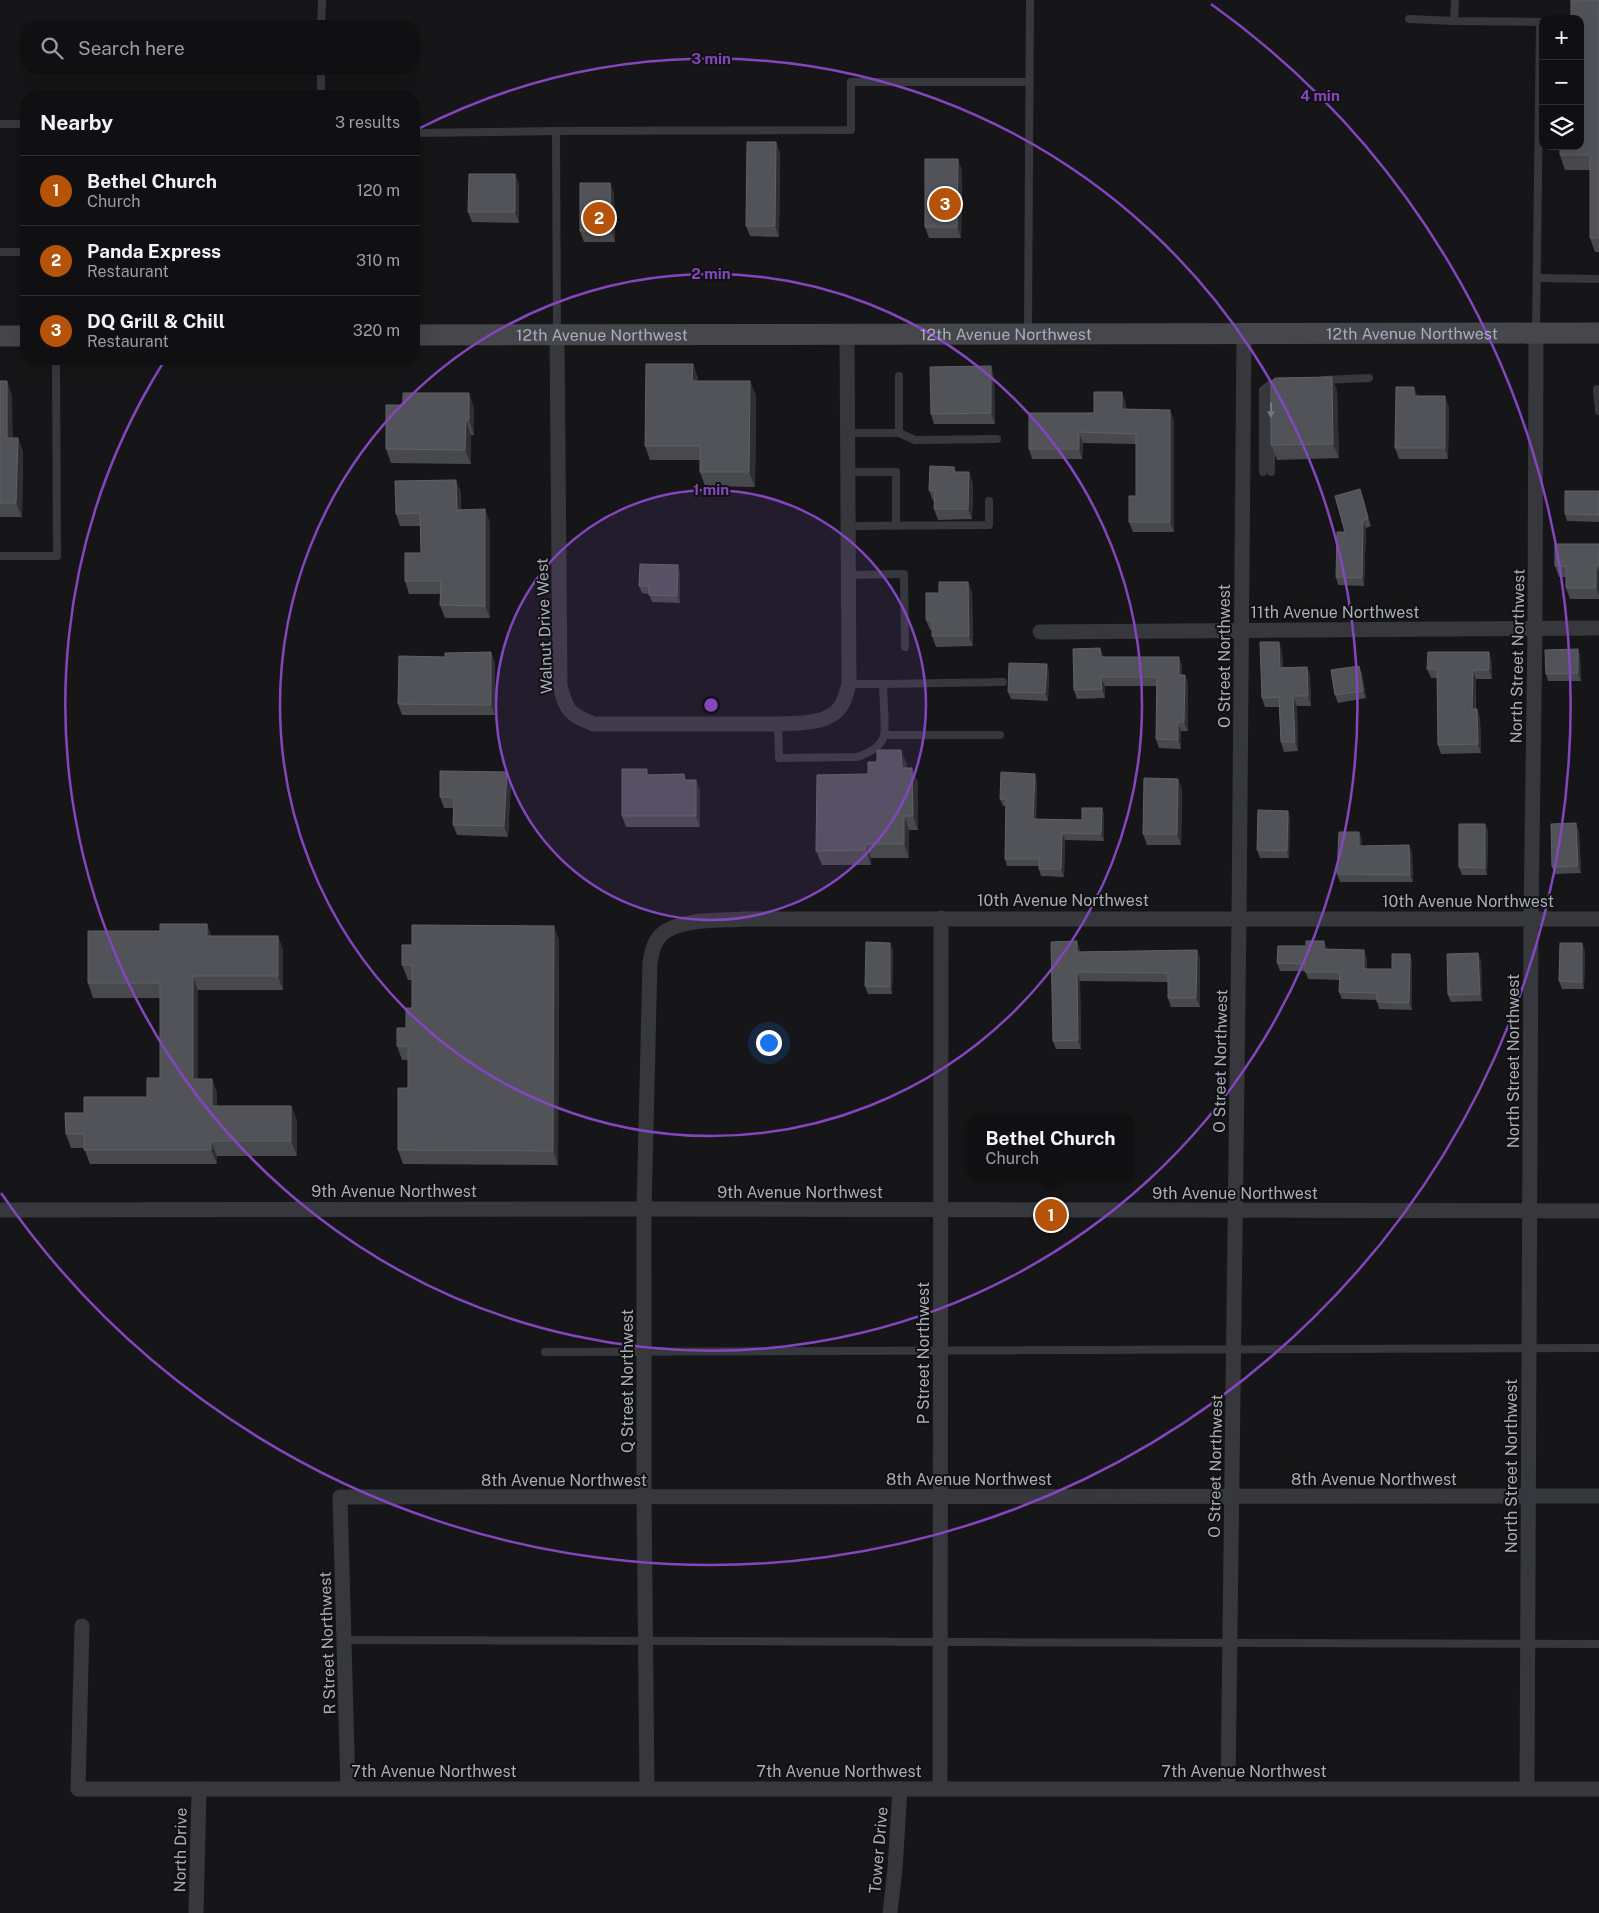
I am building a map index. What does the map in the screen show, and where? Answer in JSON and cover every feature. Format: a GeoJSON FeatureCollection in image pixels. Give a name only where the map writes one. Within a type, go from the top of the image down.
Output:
{"type":"FeatureCollection","features":[{"type":"Feature","properties":{"kind":"main road","name":"12th Avenue Northwest"},"geometry":{"type":"LineString","coordinates":[[420,335],[1599,333]]}},
{"type":"Feature","properties":{"kind":"main road"},"geometry":{"type":"LineString","coordinates":[[0,336],[20,336]]}},
{"type":"Feature","properties":{"kind":"street","name":"O Street Northwest"},"geometry":{"type":"LineString","coordinates":[[1228,1789],[1236,1210],[1244,334]]}},
{"type":"Feature","properties":{"kind":"street","name":"North Street Northwest"},"geometry":{"type":"LineString","coordinates":[[1527,1789],[1529,1211],[1536,334]]}},
{"type":"Feature","properties":{"kind":"street","name":"Walnut Drive West"},"geometry":{"type":"LineString","coordinates":[[557,335],[560,686],[565,704],[573,716],[594,724],[804,723],[828,718],[841,707],[849,684],[847,335]]}},
{"type":"Feature","properties":{"kind":"street","name":"11th Avenue Northwest"},"geometry":{"type":"LineString","coordinates":[[1040,632],[1242,629],[1599,628]]}},
{"type":"Feature","properties":{"kind":"street","name":"10th Avenue Northwest"},"geometry":{"type":"LineString","coordinates":[[647,1064],[650,962],[654,946],[662,934],[674,927],[693,922],[743,919],[941,918],[1599,919]]}},
{"type":"Feature","properties":{"kind":"street","name":"P Street Northwest"},"geometry":{"type":"LineString","coordinates":[[940,1789],[941,918]]}},
{"type":"Feature","properties":{"kind":"street","name":"Q Street Northwest"},"geometry":{"type":"LineString","coordinates":[[647,1064],[644,1209],[647,1789]]}},
{"type":"Feature","properties":{"kind":"street","name":"9th Avenue Northwest"},"geometry":{"type":"LineString","coordinates":[[0,1210],[644,1209],[1599,1212]]}},
{"type":"Feature","properties":{"kind":"street","name":"8th Avenue Northwest"},"geometry":{"type":"LineString","coordinates":[[340,1497],[1599,1496]]}},
{"type":"Feature","properties":{"kind":"street","name":"R Street Northwest"},"geometry":{"type":"LineString","coordinates":[[340,1497],[348,1789]]}},
{"type":"Feature","properties":{"kind":"street","name":"7th Avenue Northwest"},"geometry":{"type":"LineString","coordinates":[[82,1626],[78,1789],[1599,1789]]}},
{"type":"Feature","properties":{"kind":"street","name":"North Drive"},"geometry":{"type":"LineString","coordinates":[[196,1913],[199,1789]]}},
{"type":"Feature","properties":{"kind":"street","name":"Tower Drive"},"geometry":{"type":"LineString","coordinates":[[890,1913],[896,1869],[900,1789]]}},
{"type":"Feature","properties":{"kind":"lane"},"geometry":{"type":"LineString","coordinates":[[322,0],[322,20]]}},
{"type":"Feature","properties":{"kind":"lane"},"geometry":{"type":"LineString","coordinates":[[1028,334],[1030,0]]}},
{"type":"Feature","properties":{"kind":"lane"},"geometry":{"type":"LineString","coordinates":[[1454,20],[1455,0]]}},
{"type":"Feature","properties":{"kind":"lane"},"geometry":{"type":"LineString","coordinates":[[1408,19],[1540,22],[1536,334]]}},
{"type":"Feature","properties":{"kind":"lane"},"geometry":{"type":"LineString","coordinates":[[321,75],[321,90]]}},
{"type":"Feature","properties":{"kind":"lane"},"geometry":{"type":"LineString","coordinates":[[420,134],[556,131],[851,130],[851,82],[1030,82]]}},
{"type":"Feature","properties":{"kind":"lane"},"geometry":{"type":"LineString","coordinates":[[0,124],[20,124]]}},
{"type":"Feature","properties":{"kind":"lane"},"geometry":{"type":"LineString","coordinates":[[556,131],[557,335]]}},
{"type":"Feature","properties":{"kind":"lane"},"geometry":{"type":"LineString","coordinates":[[0,252],[20,252]]}},
{"type":"Feature","properties":{"kind":"lane"},"geometry":{"type":"LineString","coordinates":[[1537,278],[1599,279]]}},
{"type":"Feature","properties":{"kind":"lane"},"geometry":{"type":"LineString","coordinates":[[0,556],[57,556],[56,365]]}},
{"type":"Feature","properties":{"kind":"lane"},"geometry":{"type":"LineString","coordinates":[[899,433],[900,376]]}},
{"type":"Feature","properties":{"kind":"lane"},"geometry":{"type":"LineString","coordinates":[[1315,380],[1369,378]]}},
{"type":"Feature","properties":{"kind":"lane"},"geometry":{"type":"LineString","coordinates":[[1267,472],[1271,394],[1281,384],[1289,382]]}},
{"type":"Feature","properties":{"kind":"lane"},"geometry":{"type":"LineString","coordinates":[[1597,389],[1599,411]]}},
{"type":"Feature","properties":{"kind":"lane"},"geometry":{"type":"LineString","coordinates":[[848,433],[899,433],[915,440],[997,439]]}},
{"type":"Feature","properties":{"kind":"lane"},"geometry":{"type":"LineString","coordinates":[[848,472],[896,472],[896,526]]}},
{"type":"Feature","properties":{"kind":"lane"},"geometry":{"type":"LineString","coordinates":[[848,526],[989,525],[989,501]]}},
{"type":"Feature","properties":{"kind":"lane"},"geometry":{"type":"LineString","coordinates":[[848,574],[904,574],[905,647]]}},
{"type":"Feature","properties":{"kind":"lane"},"geometry":{"type":"LineString","coordinates":[[849,684],[1003,682]]}},
{"type":"Feature","properties":{"kind":"lane"},"geometry":{"type":"LineString","coordinates":[[778,724],[779,758],[857,757],[869,753],[884,736],[883,684]]}},
{"type":"Feature","properties":{"kind":"lane"},"geometry":{"type":"LineString","coordinates":[[884,736],[1000,736]]}},
{"type":"Feature","properties":{"kind":"lane"},"geometry":{"type":"LineString","coordinates":[[545,1352],[1599,1348]]}},
{"type":"Feature","properties":{"kind":"lane"},"geometry":{"type":"LineString","coordinates":[[344,1640],[1599,1644]]}},
{"type":"Feature","properties":{"kind":"building"},"geometry":{"type":"Polygon","coordinates":[[[1571,0],[1599,0],[1599,238],[1590,238],[1590,155],[1560,155],[1560,150],[1584,150],[1584,15],[1571,15],[1571,0]]]}},
{"type":"Feature","properties":{"kind":"building"},"geometry":{"type":"Polygon","coordinates":[[[747,142],[776,142],[775,226],[746,226],[747,142]]]}},
{"type":"Feature","properties":{"kind":"building"},"geometry":{"type":"Polygon","coordinates":[[[925,159],[958,159],[957,227],[925,227],[925,159]]]}},
{"type":"Feature","properties":{"kind":"building"},"geometry":{"type":"Polygon","coordinates":[[[469,174],[515,174],[515,212],[468,212],[469,174]]]}},
{"type":"Feature","properties":{"kind":"building"},"geometry":{"type":"Polygon","coordinates":[[[580,183],[610,183],[611,231],[580,231],[580,183]]]}},
{"type":"Feature","properties":{"kind":"building"},"geometry":{"type":"Polygon","coordinates":[[[646,364],[693,364],[692,381],[750,381],[749,472],[700,472],[700,446],[645,446],[646,364]]]}},
{"type":"Feature","properties":{"kind":"building"},"geometry":{"type":"Polygon","coordinates":[[[991,366],[991,413],[931,414],[930,367],[991,366]]]}},
{"type":"Feature","properties":{"kind":"building"},"geometry":{"type":"Polygon","coordinates":[[[1332,377],[1333,444],[1271,445],[1271,382],[1275,378],[1332,377]]]}},
{"type":"Feature","properties":{"kind":"building"},"geometry":{"type":"Polygon","coordinates":[[[0,381],[7,381],[7,438],[18,438],[16,503],[0,503],[0,381]]]}},
{"type":"Feature","properties":{"kind":"building"},"geometry":{"type":"Polygon","coordinates":[[[1396,387],[1414,387],[1414,396],[1445,396],[1445,448],[1395,448],[1396,387]]]}},
{"type":"Feature","properties":{"kind":"building"},"geometry":{"type":"Polygon","coordinates":[[[1094,392],[1122,392],[1122,409],[1170,410],[1170,522],[1129,522],[1129,496],[1136,496],[1136,434],[1079,432],[1079,449],[1029,449],[1029,413],[1094,413],[1094,392]]]}},
{"type":"Feature","properties":{"kind":"building"},"geometry":{"type":"Polygon","coordinates":[[[403,393],[469,393],[469,420],[466,420],[465,450],[386,449],[386,405],[403,405],[403,393]]]}},
{"type":"Feature","properties":{"kind":"building"},"geometry":{"type":"Polygon","coordinates":[[[930,466],[954,467],[954,472],[969,472],[968,509],[934,509],[935,491],[929,490],[930,466]]]}},
{"type":"Feature","properties":{"kind":"building"},"geometry":{"type":"Polygon","coordinates":[[[456,480],[457,510],[485,509],[485,606],[440,605],[441,581],[405,581],[405,553],[421,553],[420,513],[396,514],[395,481],[456,480]]]}},
{"type":"Feature","properties":{"kind":"building"},"geometry":{"type":"Polygon","coordinates":[[[1360,489],[1368,519],[1363,520],[1362,578],[1336,577],[1337,532],[1345,532],[1335,496],[1360,489]]]}},
{"type":"Feature","properties":{"kind":"building"},"geometry":{"type":"Polygon","coordinates":[[[1565,491],[1599,491],[1599,515],[1565,514],[1565,491]]]}},
{"type":"Feature","properties":{"kind":"building"},"geometry":{"type":"Polygon","coordinates":[[[1555,544],[1599,544],[1599,565],[1596,565],[1596,588],[1566,588],[1566,566],[1555,566],[1555,544]]]}},
{"type":"Feature","properties":{"kind":"building"},"geometry":{"type":"Polygon","coordinates":[[[640,564],[678,565],[677,596],[649,595],[649,586],[639,586],[640,564]]]}},
{"type":"Feature","properties":{"kind":"building"},"geometry":{"type":"Polygon","coordinates":[[[939,582],[968,582],[969,636],[932,636],[932,620],[926,620],[926,593],[939,593],[939,582]]]}},
{"type":"Feature","properties":{"kind":"building"},"geometry":{"type":"Polygon","coordinates":[[[1260,642],[1279,642],[1280,668],[1307,667],[1308,696],[1293,696],[1295,742],[1281,742],[1279,697],[1262,698],[1260,642]]]}},
{"type":"Feature","properties":{"kind":"building"},"geometry":{"type":"Polygon","coordinates":[[[1100,648],[1101,657],[1179,657],[1179,675],[1185,675],[1184,722],[1178,722],[1178,740],[1156,739],[1157,677],[1101,677],[1102,689],[1074,690],[1073,649],[1100,648]]]}},
{"type":"Feature","properties":{"kind":"building"},"geometry":{"type":"Polygon","coordinates":[[[1578,649],[1578,673],[1546,674],[1545,650],[1578,649]]]}},
{"type":"Feature","properties":{"kind":"building"},"geometry":{"type":"Polygon","coordinates":[[[491,652],[491,705],[398,704],[399,656],[445,657],[445,653],[491,652]]]}},
{"type":"Feature","properties":{"kind":"building"},"geometry":{"type":"Polygon","coordinates":[[[1428,652],[1489,652],[1489,670],[1473,670],[1472,709],[1477,709],[1478,744],[1438,745],[1437,669],[1427,669],[1428,652]]]}},
{"type":"Feature","properties":{"kind":"building"},"geometry":{"type":"Polygon","coordinates":[[[1009,663],[1047,664],[1045,693],[1008,692],[1009,663]]]}},
{"type":"Feature","properties":{"kind":"building"},"geometry":{"type":"Polygon","coordinates":[[[1359,666],[1363,691],[1335,695],[1331,670],[1359,666]]]}},
{"type":"Feature","properties":{"kind":"building"},"geometry":{"type":"Polygon","coordinates":[[[877,750],[901,750],[902,768],[912,768],[913,816],[904,816],[904,844],[866,844],[866,850],[816,851],[817,775],[868,774],[868,762],[877,762],[877,750]]]}},
{"type":"Feature","properties":{"kind":"building"},"geometry":{"type":"Polygon","coordinates":[[[622,769],[647,769],[647,775],[684,774],[684,780],[696,780],[696,816],[622,816],[622,769]]]}},
{"type":"Feature","properties":{"kind":"building"},"geometry":{"type":"Polygon","coordinates":[[[440,771],[507,772],[504,826],[453,825],[454,797],[440,797],[440,771]]]}},
{"type":"Feature","properties":{"kind":"building"},"geometry":{"type":"Polygon","coordinates":[[[1001,772],[1035,774],[1033,819],[1082,820],[1082,808],[1102,808],[1101,834],[1062,833],[1061,869],[1039,869],[1039,859],[1005,859],[1006,799],[1000,799],[1001,772]]]}},
{"type":"Feature","properties":{"kind":"building"},"geometry":{"type":"Polygon","coordinates":[[[1144,778],[1178,779],[1177,834],[1143,834],[1144,778]]]}},
{"type":"Feature","properties":{"kind":"building"},"geometry":{"type":"Polygon","coordinates":[[[1258,810],[1288,811],[1287,851],[1257,850],[1258,810]]]}},
{"type":"Feature","properties":{"kind":"building"},"geometry":{"type":"Polygon","coordinates":[[[1576,823],[1578,866],[1552,867],[1551,824],[1576,823]]]}},
{"type":"Feature","properties":{"kind":"building"},"geometry":{"type":"Polygon","coordinates":[[[1459,824],[1485,824],[1485,868],[1459,867],[1459,824]]]}},
{"type":"Feature","properties":{"kind":"building"},"geometry":{"type":"Polygon","coordinates":[[[1339,832],[1359,832],[1359,846],[1409,845],[1410,875],[1337,874],[1339,832]]]}},
{"type":"Feature","properties":{"kind":"building"},"geometry":{"type":"Polygon","coordinates":[[[160,924],[207,924],[207,936],[278,936],[278,976],[193,976],[193,1079],[212,1079],[212,1106],[291,1106],[291,1141],[211,1141],[211,1150],[84,1150],[84,1134],[66,1134],[65,1113],[84,1113],[84,1097],[147,1097],[147,1078],[160,1078],[160,983],[88,983],[88,931],[160,931],[160,924]]]}},
{"type":"Feature","properties":{"kind":"building"},"geometry":{"type":"Polygon","coordinates":[[[412,925],[554,926],[553,1151],[398,1150],[398,1088],[408,1088],[408,1046],[397,1046],[397,1028],[406,1028],[406,1008],[412,1008],[412,965],[402,965],[402,945],[412,945],[412,925]]]}},
{"type":"Feature","properties":{"kind":"building"},"geometry":{"type":"Polygon","coordinates":[[[1077,941],[1077,952],[1197,950],[1196,998],[1168,998],[1168,973],[1077,972],[1078,1040],[1053,1041],[1051,942],[1077,941]]]}},
{"type":"Feature","properties":{"kind":"building"},"geometry":{"type":"Polygon","coordinates":[[[1306,941],[1324,941],[1324,949],[1364,950],[1364,969],[1392,969],[1392,954],[1410,954],[1409,1003],[1377,1002],[1377,993],[1339,992],[1340,972],[1305,972],[1305,964],[1277,963],[1278,946],[1306,946],[1306,941]]]}},
{"type":"Feature","properties":{"kind":"building"},"geometry":{"type":"Polygon","coordinates":[[[866,942],[890,943],[890,987],[865,986],[866,942]]]}},
{"type":"Feature","properties":{"kind":"building"},"geometry":{"type":"Polygon","coordinates":[[[1560,943],[1582,943],[1582,982],[1559,981],[1560,943]]]}},
{"type":"Feature","properties":{"kind":"building"},"geometry":{"type":"Polygon","coordinates":[[[1478,953],[1480,994],[1448,995],[1447,954],[1478,953]]]}},
{"type":"Feature","properties":{"kind":"place","name":"DQ Grill & Chill"},"geometry":{"type":"Point","coordinates":[945,204]}},
{"type":"Feature","properties":{"kind":"place","name":"Panda Express"},"geometry":{"type":"Point","coordinates":[599,218]}},
{"type":"Feature","properties":{"kind":"place","name":"Bethel Church"},"geometry":{"type":"Point","coordinates":[1051,1215]}}]}
